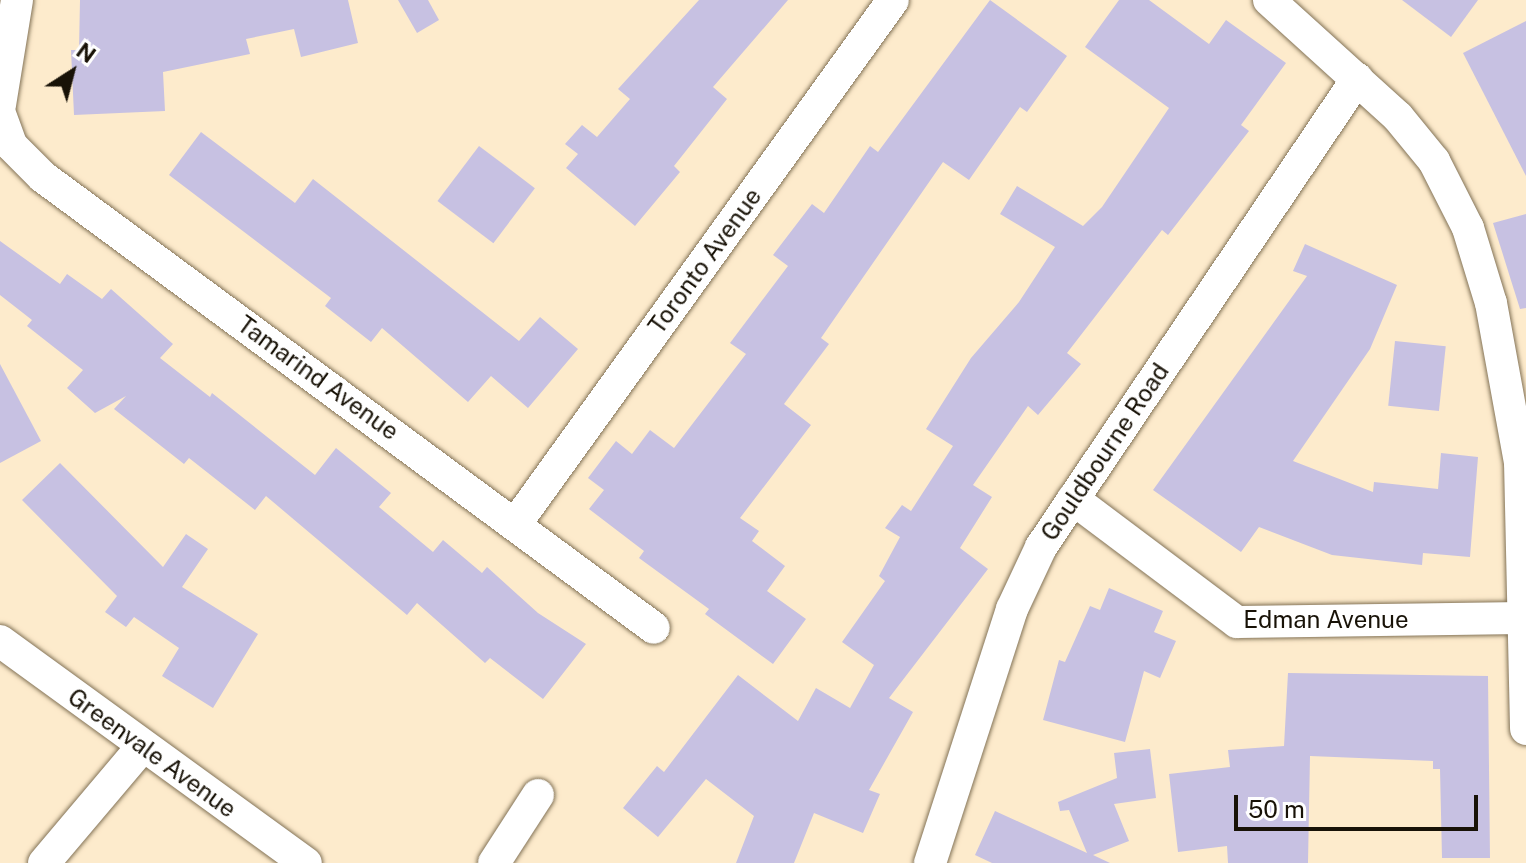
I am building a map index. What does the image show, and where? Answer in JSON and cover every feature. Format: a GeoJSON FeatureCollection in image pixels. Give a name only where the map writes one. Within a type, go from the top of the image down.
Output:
{"type":"FeatureCollection","features":[{"type":"Feature","properties":{"kind":"street"},"geometry":{"type":"LineString","coordinates":[[0,105],[17,0]]}},
{"type":"Feature","properties":{"kind":"street","name":"Toronto Avenue"},"geometry":{"type":"LineString","coordinates":[[517,522],[893,0]]}},
{"type":"Feature","properties":{"kind":"street"},"geometry":{"type":"LineString","coordinates":[[1269,0],[1398,117],[1434,161],[1468,228],[1491,303],[1520,462],[1526,729]]}},
{"type":"Feature","properties":{"kind":"street","name":"Gouldbourne Road"},"geometry":{"type":"LineString","coordinates":[[930,863],[1012,609],[1041,547],[1357,79]]}},
{"type":"Feature","properties":{"kind":"street","name":"Tamarind Avenue"},"geometry":{"type":"LineString","coordinates":[[0,114],[11,145],[43,177],[517,522],[654,628]]}},
{"type":"Feature","properties":{"kind":"street","name":"Edman Avenue"},"geometry":{"type":"LineString","coordinates":[[1073,499],[1237,622],[1524,618]]}},
{"type":"Feature","properties":{"kind":"street","name":"Greenvale Avenue"},"geometry":{"type":"LineString","coordinates":[[0,641],[142,747],[306,863]]}},
{"type":"Feature","properties":{"kind":"street"},"geometry":{"type":"LineString","coordinates":[[44,863],[142,747]]}},
{"type":"Feature","properties":{"kind":"street"},"geometry":{"type":"LineString","coordinates":[[494,863],[538,795]]}},
{"type":"Feature","properties":{"kind":"building"},"geometry":{"type":"Polygon","coordinates":[[[80,0],[348,0],[358,43],[301,57],[294,29],[246,39],[250,54],[163,72],[165,111],[74,115],[71,50],[79,50],[80,0]]]}},
{"type":"Feature","properties":{"kind":"building"},"geometry":{"type":"Polygon","coordinates":[[[398,0],[428,0],[439,20],[417,33],[398,0]]]}},
{"type":"Feature","properties":{"kind":"building"},"geometry":{"type":"Polygon","coordinates":[[[699,0],[788,0],[713,87],[727,99],[674,166],[680,172],[635,226],[566,168],[578,154],[565,144],[582,125],[597,137],[630,99],[618,89],[699,0]]]}},
{"type":"Feature","properties":{"kind":"building"},"geometry":{"type":"Polygon","coordinates":[[[990,0],[1067,56],[1027,112],[1020,107],[969,180],[943,162],[821,338],[829,344],[784,404],[811,425],[740,518],[759,531],[752,541],[785,566],[767,591],[806,619],[773,664],[705,614],[709,609],[639,558],[644,551],[589,509],[604,490],[588,478],[616,441],[632,454],[650,430],[674,448],[746,354],[730,343],[788,266],[773,255],[812,204],[824,213],[870,146],[878,152],[990,0]]]}},
{"type":"Feature","properties":{"kind":"building"},"geometry":{"type":"Polygon","coordinates":[[[1119,0],[1149,0],[1209,44],[1226,20],[1286,63],[1241,125],[1249,131],[1168,235],[1162,230],[1067,353],[1081,364],[1038,415],[1028,406],[973,485],[992,497],[960,548],[988,569],[889,698],[913,712],[869,790],[880,794],[863,833],[814,813],[794,863],[736,863],[754,816],[706,779],[658,837],[623,808],[657,766],[664,772],[738,675],[798,721],[816,688],[850,708],[874,665],[842,642],[885,581],[879,576],[900,537],[885,528],[902,505],[911,511],[953,446],[926,429],[971,358],[1019,302],[1055,247],[1000,214],[1017,186],[1083,226],[1102,207],[1169,108],[1085,47],[1119,0]]]}},
{"type":"Feature","properties":{"kind":"building"},"geometry":{"type":"Polygon","coordinates":[[[1402,0],[1478,0],[1451,37],[1402,0]]]}},
{"type":"Feature","properties":{"kind":"building"},"geometry":{"type":"Polygon","coordinates":[[[1526,21],[1526,176],[1463,53],[1526,21]]]}},
{"type":"Feature","properties":{"kind":"building"},"geometry":{"type":"Polygon","coordinates":[[[201,132],[295,203],[313,179],[519,341],[540,317],[578,349],[528,408],[491,376],[468,402],[382,328],[371,342],[325,306],[331,298],[169,175],[201,132]]]}},
{"type":"Feature","properties":{"kind":"building"},"geometry":{"type":"Polygon","coordinates":[[[479,146],[535,188],[493,243],[437,201],[479,146]]]}},
{"type":"Feature","properties":{"kind":"building"},"geometry":{"type":"Polygon","coordinates":[[[1526,214],[1526,308],[1520,309],[1493,223],[1526,214]]]}},
{"type":"Feature","properties":{"kind":"building"},"geometry":{"type":"Polygon","coordinates":[[[0,241],[60,284],[67,274],[102,299],[111,289],[173,344],[160,358],[210,397],[212,393],[315,475],[336,448],[391,493],[379,507],[433,552],[443,540],[482,573],[487,567],[538,613],[586,644],[543,699],[490,658],[485,663],[417,603],[407,615],[266,496],[255,510],[189,458],[184,464],[114,409],[126,396],[95,413],[67,388],[83,370],[27,326],[32,320],[0,295],[0,241]]]}},
{"type":"Feature","properties":{"kind":"building"},"geometry":{"type":"Polygon","coordinates":[[[1305,244],[1397,285],[1370,349],[1293,461],[1373,492],[1374,482],[1438,489],[1441,453],[1478,457],[1470,557],[1423,553],[1422,565],[1332,555],[1259,527],[1241,552],[1153,490],[1307,276],[1293,271],[1305,244]]]}},
{"type":"Feature","properties":{"kind":"building"},"geometry":{"type":"Polygon","coordinates":[[[1395,341],[1446,346],[1439,411],[1388,406],[1395,341]]]}},
{"type":"Feature","properties":{"kind":"building"},"geometry":{"type":"Polygon","coordinates":[[[0,364],[41,441],[0,463],[0,364]]]}},
{"type":"Feature","properties":{"kind":"building"},"geometry":{"type":"Polygon","coordinates":[[[60,463],[163,567],[186,534],[208,549],[182,587],[258,634],[213,708],[162,676],[179,648],[134,617],[126,627],[105,612],[117,596],[22,500],[60,463]]]}},
{"type":"Feature","properties":{"kind":"building"},"geometry":{"type":"Polygon","coordinates":[[[1109,588],[1163,611],[1154,632],[1176,641],[1160,678],[1144,671],[1125,742],[1043,720],[1059,660],[1065,662],[1090,606],[1100,610],[1109,588]]]}},
{"type":"Feature","properties":{"kind":"building"},"geometry":{"type":"Polygon","coordinates":[[[1288,673],[1488,676],[1490,858],[1442,858],[1440,769],[1433,769],[1433,761],[1310,756],[1308,863],[1228,863],[1227,846],[1178,852],[1169,774],[1230,767],[1228,750],[1284,746],[1288,673]]]}},
{"type":"Feature","properties":{"kind":"building"},"geometry":{"type":"Polygon","coordinates":[[[1150,749],[1156,798],[1114,804],[1129,841],[1093,855],[1110,863],[992,863],[975,855],[995,811],[1087,853],[1069,810],[1060,811],[1058,802],[1117,778],[1114,753],[1150,749]]]}}]}
